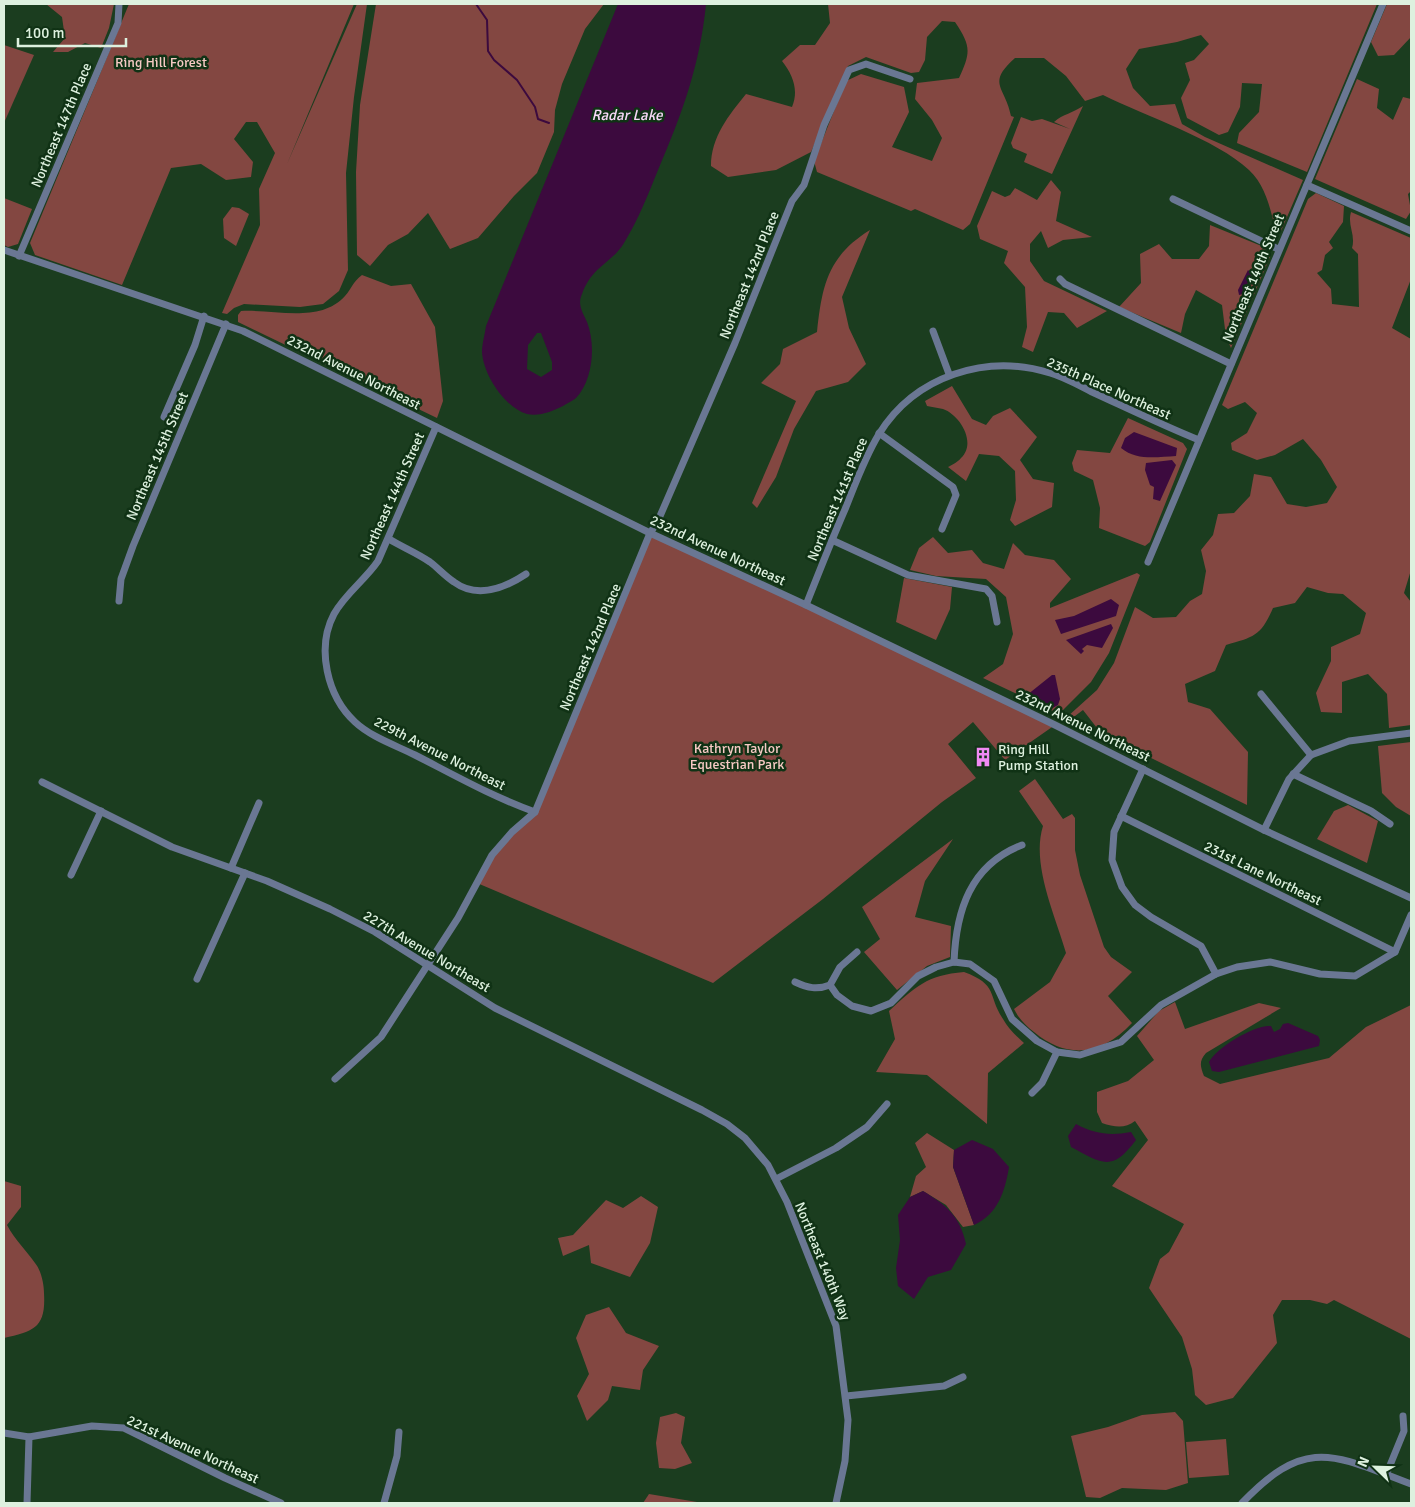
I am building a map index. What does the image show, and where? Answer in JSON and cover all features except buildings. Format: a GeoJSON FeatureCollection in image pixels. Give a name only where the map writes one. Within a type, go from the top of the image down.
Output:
{"type":"FeatureCollection","features":[{"type":"Feature","properties":{"kind":"street","name":"Northeast 147th Place"},"geometry":{"type":"LineString","coordinates":[[19,256],[118,23],[119,4]]}},
{"type":"Feature","properties":{"kind":"street","name":"Northeast 140th Street"},"geometry":{"type":"LineString","coordinates":[[1148,562],[1278,249],[1383,4]]}},
{"type":"Feature","properties":{"kind":"street","name":"Northeast 142nd Place"},"geometry":{"type":"LineString","coordinates":[[335,1079],[381,1037],[429,965],[492,855],[512,832],[534,812],[650,533],[657,522],[731,352],[792,202],[804,185],[824,125],[849,70],[866,64],[910,80]]}},
{"type":"Feature","properties":{"kind":"street"},"geometry":{"type":"LineString","coordinates":[[1307,185],[1411,231]]}},
{"type":"Feature","properties":{"kind":"street"},"geometry":{"type":"LineString","coordinates":[[1173,199],[1278,249]]}},
{"type":"Feature","properties":{"kind":"street","name":"232nd Avenue Northeast"},"geometry":{"type":"LineString","coordinates":[[4,250],[226,324],[650,533],[806,605],[1144,769],[1264,830],[1411,898]]}},
{"type":"Feature","properties":{"kind":"street"},"geometry":{"type":"LineString","coordinates":[[1060,279],[1065,284],[1112,308],[1230,364]]}},
{"type":"Feature","properties":{"kind":"street"},"geometry":{"type":"LineString","coordinates":[[164,417],[195,345],[204,316]]}},
{"type":"Feature","properties":{"kind":"street","name":"Northeast 145th Street"},"geometry":{"type":"LineString","coordinates":[[119,601],[121,579],[133,546],[226,324]]}},
{"type":"Feature","properties":{"kind":"street"},"geometry":{"type":"LineString","coordinates":[[933,331],[949,374]]}},
{"type":"Feature","properties":{"kind":"street","name":"235th Place Northeast"},"geometry":{"type":"LineString","coordinates":[[949,374],[994,365],[1028,367],[1052,374],[1199,440]]}},
{"type":"Feature","properties":{"kind":"street","name":"Northeast 141st Place"},"geometry":{"type":"LineString","coordinates":[[806,605],[868,454],[879,434],[892,416],[920,391],[949,374]]}},
{"type":"Feature","properties":{"kind":"street","name":"Northeast 144th Street"},"geometry":{"type":"LineString","coordinates":[[342,706],[332,688],[326,665],[327,638],[334,614],[347,596],[368,576],[389,539],[436,427]]}},
{"type":"Feature","properties":{"kind":"street"},"geometry":{"type":"LineString","coordinates":[[879,434],[953,488],[956,495],[942,529]]}},
{"type":"Feature","properties":{"kind":"street"},"geometry":{"type":"LineString","coordinates":[[389,539],[429,561],[455,583],[472,590],[492,590],[508,586],[526,574]]}},
{"type":"Feature","properties":{"kind":"street"},"geometry":{"type":"LineString","coordinates":[[832,540],[908,575],[986,589],[992,596],[997,622]]}},
{"type":"Feature","properties":{"kind":"street"},"geometry":{"type":"LineString","coordinates":[[1261,694],[1311,755]]}},
{"type":"Feature","properties":{"kind":"street","name":"229th Avenue Northeast"},"geometry":{"type":"LineString","coordinates":[[342,706],[356,723],[374,735],[512,804],[534,812]]}},
{"type":"Feature","properties":{"kind":"street"},"geometry":{"type":"LineString","coordinates":[[1264,830],[1293,774],[1311,755],[1349,741],[1411,733]]}},
{"type":"Feature","properties":{"kind":"street"},"geometry":{"type":"LineString","coordinates":[[1144,769],[1114,832],[1112,860],[1122,886],[1135,905],[1151,917],[1201,946],[1216,974]]}},
{"type":"Feature","properties":{"kind":"street"},"geometry":{"type":"LineString","coordinates":[[1293,774],[1372,812],[1390,824]]}},
{"type":"Feature","properties":{"kind":"street","name":"227th Avenue Northeast"},"geometry":{"type":"LineString","coordinates":[[42,782],[172,847],[245,873],[330,909],[375,932],[496,1008],[727,1124],[761,1154],[776,1179]]}},
{"type":"Feature","properties":{"kind":"street"},"geometry":{"type":"LineString","coordinates":[[231,868],[259,803]]}},
{"type":"Feature","properties":{"kind":"street"},"geometry":{"type":"LineString","coordinates":[[70,874],[101,811]]}},
{"type":"Feature","properties":{"kind":"street","name":"231st Lane Northeast"},"geometry":{"type":"LineString","coordinates":[[1121,816],[1395,952]]}},
{"type":"Feature","properties":{"kind":"street"},"geometry":{"type":"LineString","coordinates":[[954,962],[955,932],[964,900],[984,868],[1006,851],[1022,845]]}},
{"type":"Feature","properties":{"kind":"street"},"geometry":{"type":"LineString","coordinates":[[197,979],[245,873]]}},
{"type":"Feature","properties":{"kind":"street"},"geometry":{"type":"LineString","coordinates":[[830,985],[837,995],[852,1006],[871,1011],[891,1003],[918,976],[936,967],[954,962],[970,964],[994,981],[1012,1018],[1037,1041],[1057,1052],[1080,1055],[1121,1042],[1161,1005],[1216,974],[1252,964],[1270,962],[1320,974],[1355,976],[1395,952],[1411,915]]}},
{"type":"Feature","properties":{"kind":"street"},"geometry":{"type":"LineString","coordinates":[[795,982],[806,987],[820,989],[830,985],[840,968],[857,952]]}},
{"type":"Feature","properties":{"kind":"street"},"geometry":{"type":"LineString","coordinates":[[1032,1093],[1042,1083],[1057,1052]]}},
{"type":"Feature","properties":{"kind":"street"},"geometry":{"type":"LineString","coordinates":[[776,1179],[836,1148],[867,1127],[887,1104]]}},
{"type":"Feature","properties":{"kind":"street","name":"Northeast 140th Way"},"geometry":{"type":"LineString","coordinates":[[776,1179],[836,1326],[846,1396],[848,1440],[836,1503]]}},
{"type":"Feature","properties":{"kind":"street"},"geometry":{"type":"LineString","coordinates":[[846,1396],[944,1386],[963,1378]]}},
{"type":"Feature","properties":{"kind":"street"},"geometry":{"type":"LineString","coordinates":[[1386,1475],[1404,1432],[1403,1416]]}},
{"type":"Feature","properties":{"kind":"street","name":"221st Avenue Northeast"},"geometry":{"type":"LineString","coordinates":[[4,1433],[29,1438],[92,1426],[124,1428],[225,1478],[281,1503]]}},
{"type":"Feature","properties":{"kind":"street"},"geometry":{"type":"LineString","coordinates":[[384,1503],[397,1456],[399,1432]]}},
{"type":"Feature","properties":{"kind":"street"},"geometry":{"type":"LineString","coordinates":[[27,1503],[29,1438]]}},
{"type":"Feature","properties":{"kind":"street"},"geometry":{"type":"LineString","coordinates":[[1242,1503],[1258,1487],[1286,1466],[1321,1457],[1342,1458],[1411,1484]]}},
{"type":"Feature","properties":{"kind":"green space"},"geometry":{"type":"Polygon","coordinates":[[[46,4],[114,4],[109,28],[101,48],[85,43],[68,52],[53,52],[65,38],[62,17],[46,4]]]}},
{"type":"Feature","properties":{"kind":"green space","name":"Ring Hill Forest"},"geometry":{"type":"Polygon","coordinates":[[[129,4],[354,4],[287,164],[357,4],[367,4],[346,173],[348,270],[339,291],[323,304],[300,307],[244,304],[234,308],[227,314],[222,313],[260,225],[259,189],[275,153],[257,122],[246,122],[234,139],[253,162],[251,177],[226,180],[201,164],[171,168],[122,285],[35,255],[30,243],[129,4]]]}},
{"type":"Feature","properties":{"kind":"green space"},"geometry":{"type":"Polygon","coordinates":[[[376,4],[604,4],[585,29],[562,84],[555,110],[554,132],[537,173],[514,196],[478,238],[450,249],[428,213],[408,234],[388,245],[370,266],[357,255],[356,172],[360,105],[376,4]]]}},
{"type":"Feature","properties":{"kind":"green space"},"geometry":{"type":"Polygon","coordinates":[[[828,4],[1377,4],[1307,172],[1237,143],[1239,133],[1259,112],[1262,84],[1242,83],[1240,107],[1228,132],[1219,135],[1187,118],[1181,98],[1190,80],[1185,63],[1194,60],[1209,44],[1201,35],[1177,42],[1139,49],[1126,69],[1133,88],[1150,106],[1175,104],[1182,124],[1205,137],[1303,180],[1281,231],[1275,228],[1269,204],[1259,182],[1249,170],[1235,159],[1199,138],[1103,95],[1085,101],[1066,76],[1044,58],[1015,58],[1001,74],[1000,85],[1011,116],[1014,117],[970,224],[963,230],[915,209],[911,211],[817,172],[814,161],[846,81],[861,74],[904,87],[909,112],[892,147],[932,161],[942,138],[932,120],[915,99],[917,83],[959,78],[966,62],[967,49],[964,37],[955,22],[942,21],[927,37],[925,60],[919,72],[911,73],[866,57],[848,66],[811,152],[776,170],[728,177],[711,166],[714,145],[722,127],[746,94],[792,107],[795,95],[794,83],[782,61],[800,45],[815,45],[830,23],[828,4]]]}},
{"type":"Feature","properties":{"kind":"green space"},"geometry":{"type":"Polygon","coordinates":[[[1387,4],[1411,4],[1411,37],[1394,55],[1378,56],[1371,42],[1387,4]]]}},
{"type":"Feature","properties":{"kind":"green space"},"geometry":{"type":"Polygon","coordinates":[[[4,45],[34,55],[4,123],[4,45]]]}},
{"type":"Feature","properties":{"kind":"green space"},"geometry":{"type":"Polygon","coordinates":[[[1357,79],[1379,89],[1377,108],[1393,120],[1403,97],[1411,99],[1411,191],[1408,194],[1411,211],[1406,219],[1315,179],[1357,79]]]}},
{"type":"Feature","properties":{"kind":"green space"},"geometry":{"type":"Polygon","coordinates":[[[1083,106],[1052,174],[1024,162],[1027,154],[1013,148],[1011,143],[1021,117],[1032,121],[1042,119],[1070,129],[1054,122],[1083,106]]]}},
{"type":"Feature","properties":{"kind":"green space"},"geometry":{"type":"Polygon","coordinates":[[[1051,180],[1061,192],[1056,221],[1092,237],[1063,240],[1048,248],[1041,231],[1030,244],[1030,261],[1044,281],[1107,311],[1077,328],[1064,313],[1048,312],[1033,352],[1022,347],[1027,327],[1025,287],[1004,263],[1008,251],[980,239],[977,226],[992,191],[1005,197],[1010,195],[1015,188],[1037,200],[1051,180]]]}},
{"type":"Feature","properties":{"kind":"green space"},"geometry":{"type":"Polygon","coordinates":[[[1316,193],[1344,206],[1343,222],[1329,242],[1333,248],[1325,255],[1322,270],[1317,273],[1331,289],[1332,304],[1359,307],[1358,254],[1352,248],[1351,212],[1411,238],[1411,279],[1392,328],[1411,339],[1411,570],[1404,593],[1411,602],[1411,725],[1389,728],[1387,694],[1368,674],[1342,682],[1342,713],[1321,712],[1316,693],[1331,661],[1331,647],[1360,634],[1366,613],[1343,594],[1328,593],[1307,587],[1295,603],[1273,608],[1265,624],[1256,634],[1226,645],[1215,671],[1185,684],[1188,702],[1210,709],[1248,752],[1247,805],[1096,731],[1097,728],[1083,710],[1071,719],[1067,717],[1097,690],[1114,663],[1135,607],[1153,618],[1176,617],[1190,601],[1202,594],[1206,571],[1201,550],[1213,535],[1218,514],[1234,513],[1250,496],[1254,474],[1271,477],[1287,504],[1306,507],[1327,503],[1337,487],[1321,460],[1303,439],[1275,455],[1257,460],[1232,450],[1231,443],[1247,433],[1257,413],[1245,402],[1228,409],[1222,405],[1308,199],[1316,193]]]}},
{"type":"Feature","properties":{"kind":"green space"},"geometry":{"type":"Polygon","coordinates":[[[4,198],[32,209],[18,244],[8,247],[4,245],[4,198]]]}},
{"type":"Feature","properties":{"kind":"green space"},"geometry":{"type":"Polygon","coordinates":[[[232,207],[239,208],[249,214],[236,246],[224,238],[223,219],[232,207]]]}},
{"type":"Feature","properties":{"kind":"green space"},"geometry":{"type":"Polygon","coordinates":[[[1210,225],[1264,247],[1270,257],[1231,348],[1226,337],[1222,305],[1196,290],[1185,314],[1181,333],[1119,307],[1141,283],[1140,254],[1159,244],[1172,259],[1199,259],[1209,246],[1210,225]]]}},
{"type":"Feature","properties":{"kind":"green space"},"geometry":{"type":"Polygon","coordinates":[[[870,230],[842,297],[849,328],[866,364],[848,382],[816,391],[794,429],[776,477],[757,508],[752,503],[796,401],[761,383],[780,364],[783,349],[817,332],[821,300],[836,261],[845,250],[870,230]]]}},
{"type":"Feature","properties":{"kind":"green space"},"geometry":{"type":"Polygon","coordinates":[[[362,275],[391,286],[411,284],[435,327],[443,401],[437,418],[238,322],[238,315],[241,311],[310,313],[323,310],[335,305],[362,275]]]}},
{"type":"Feature","properties":{"kind":"green space"},"geometry":{"type":"Polygon","coordinates":[[[952,386],[972,419],[986,425],[993,416],[1010,408],[1037,437],[1020,460],[1033,479],[1054,483],[1052,507],[1015,526],[1010,520],[1016,500],[1015,471],[999,456],[979,454],[966,481],[948,467],[958,461],[966,452],[967,437],[955,417],[943,409],[927,406],[925,401],[952,386]]]}},
{"type":"Feature","properties":{"kind":"green space"},"geometry":{"type":"Polygon","coordinates":[[[1128,418],[1183,443],[1187,449],[1150,542],[1145,546],[1099,528],[1100,508],[1093,480],[1074,471],[1072,463],[1077,450],[1110,453],[1128,418]]]}},
{"type":"Feature","properties":{"kind":"green space","name":"Kathryn Taylor Equestrian Park"},"geometry":{"type":"Polygon","coordinates":[[[650,533],[1055,725],[1005,760],[973,722],[948,744],[976,778],[942,802],[823,899],[713,983],[477,883],[492,855],[535,812],[650,533]]]}},
{"type":"Feature","properties":{"kind":"green space"},"geometry":{"type":"Polygon","coordinates":[[[933,537],[948,553],[972,550],[983,563],[1004,569],[1013,543],[1025,555],[1054,560],[1071,579],[1050,603],[1050,608],[1137,573],[1140,575],[1109,653],[1091,682],[1059,714],[983,678],[1003,664],[1013,634],[1006,597],[986,579],[936,576],[910,570],[919,548],[933,537]]]}},
{"type":"Feature","properties":{"kind":"green space"},"geometry":{"type":"Polygon","coordinates":[[[904,578],[952,587],[950,609],[936,640],[896,622],[904,578]]]}},
{"type":"Feature","properties":{"kind":"green space"},"geometry":{"type":"Polygon","coordinates":[[[1411,742],[1411,816],[1396,807],[1382,793],[1378,746],[1411,742]]]}},
{"type":"Feature","properties":{"kind":"green space"},"geometry":{"type":"Polygon","coordinates":[[[1035,779],[1063,819],[1072,814],[1075,818],[1075,850],[1080,875],[1104,947],[1111,957],[1132,972],[1108,996],[1132,1023],[1109,1042],[1085,1050],[1060,1047],[1047,1041],[1025,1024],[1014,1009],[1050,982],[1066,953],[1042,873],[1040,841],[1043,826],[1019,791],[1035,779]]]}},
{"type":"Feature","properties":{"kind":"green space"},"geometry":{"type":"Polygon","coordinates":[[[1348,805],[1378,821],[1367,863],[1317,839],[1334,811],[1348,805]]]}},
{"type":"Feature","properties":{"kind":"green space"},"geometry":{"type":"Polygon","coordinates":[[[953,839],[925,881],[915,917],[951,926],[950,957],[927,966],[897,990],[864,952],[880,939],[862,907],[953,839]]]}},
{"type":"Feature","properties":{"kind":"green space"},"geometry":{"type":"Polygon","coordinates":[[[964,972],[983,981],[988,986],[998,1011],[1012,1032],[1024,1043],[988,1073],[987,1124],[927,1075],[876,1072],[895,1039],[889,1011],[906,995],[931,979],[964,972]]]}},
{"type":"Feature","properties":{"kind":"green space"},"geometry":{"type":"Polygon","coordinates":[[[1175,1002],[1185,1029],[1259,1003],[1281,1008],[1206,1053],[1201,1064],[1204,1076],[1220,1084],[1329,1058],[1366,1027],[1411,1005],[1411,1339],[1334,1300],[1327,1304],[1310,1300],[1282,1300],[1273,1315],[1277,1343],[1233,1398],[1206,1405],[1195,1395],[1192,1369],[1182,1337],[1149,1288],[1160,1259],[1169,1252],[1184,1224],[1112,1186],[1148,1140],[1135,1121],[1123,1126],[1111,1126],[1102,1123],[1097,1112],[1097,1092],[1128,1081],[1154,1060],[1137,1036],[1159,1011],[1175,1002]]]}},
{"type":"Feature","properties":{"kind":"green space"},"geometry":{"type":"Polygon","coordinates":[[[927,1133],[954,1150],[953,1167],[974,1225],[963,1227],[946,1205],[923,1191],[910,1197],[916,1176],[926,1167],[915,1143],[927,1133]]]}},
{"type":"Feature","properties":{"kind":"green space"},"geometry":{"type":"Polygon","coordinates":[[[4,1181],[21,1186],[21,1207],[7,1225],[39,1269],[42,1277],[44,1304],[43,1313],[36,1326],[24,1333],[4,1338],[4,1181]]]}},
{"type":"Feature","properties":{"kind":"green space"},"geometry":{"type":"Polygon","coordinates":[[[641,1196],[658,1207],[650,1243],[630,1277],[591,1263],[589,1245],[563,1256],[558,1238],[573,1235],[606,1200],[623,1208],[641,1196]]]}},
{"type":"Feature","properties":{"kind":"green space"},"geometry":{"type":"Polygon","coordinates":[[[609,1307],[626,1333],[659,1346],[643,1370],[640,1390],[612,1386],[608,1400],[587,1421],[577,1396],[589,1374],[576,1338],[586,1315],[609,1307]]]}},
{"type":"Feature","properties":{"kind":"green space"},"geometry":{"type":"Polygon","coordinates":[[[1175,1412],[1183,1421],[1188,1483],[1166,1490],[1122,1488],[1100,1498],[1086,1497],[1071,1436],[1108,1427],[1142,1415],[1175,1412]]]}},
{"type":"Feature","properties":{"kind":"green space"},"geometry":{"type":"Polygon","coordinates":[[[676,1413],[685,1417],[681,1443],[692,1463],[675,1469],[659,1468],[656,1443],[660,1417],[676,1413]]]}},
{"type":"Feature","properties":{"kind":"green space"},"geometry":{"type":"Polygon","coordinates":[[[1226,1439],[1229,1475],[1189,1478],[1186,1442],[1226,1439]]]}},
{"type":"Feature","properties":{"kind":"green space"},"geometry":{"type":"Polygon","coordinates":[[[649,1494],[703,1503],[643,1503],[649,1494]]]}},
{"type":"Feature","properties":{"kind":"water","name":"Radar Lake"},"geometry":{"type":"Polygon","coordinates":[[[618,4],[706,4],[695,69],[689,89],[647,198],[624,243],[591,277],[581,298],[581,309],[590,331],[592,351],[589,372],[582,391],[573,400],[546,413],[532,415],[519,411],[503,398],[486,370],[482,346],[486,326],[618,4]],[[537,333],[528,345],[527,369],[541,377],[552,370],[552,362],[541,333],[537,333]]]}},
{"type":"Feature","properties":{"kind":"water"},"geometry":{"type":"Polygon","coordinates":[[[1248,270],[1252,274],[1243,294],[1239,295],[1238,290],[1248,270]]]}},
{"type":"Feature","properties":{"kind":"water"},"geometry":{"type":"Polygon","coordinates":[[[1134,432],[1177,448],[1176,456],[1140,457],[1127,452],[1121,448],[1125,438],[1134,432]]]}},
{"type":"Feature","properties":{"kind":"water"},"geometry":{"type":"Polygon","coordinates":[[[1172,460],[1176,465],[1160,501],[1153,499],[1154,487],[1150,485],[1145,470],[1146,463],[1172,460]]]}},
{"type":"Feature","properties":{"kind":"water"},"geometry":{"type":"Polygon","coordinates":[[[1111,599],[1119,605],[1116,616],[1061,634],[1055,620],[1074,616],[1111,599]]]}},
{"type":"Feature","properties":{"kind":"water"},"geometry":{"type":"Polygon","coordinates":[[[1111,624],[1113,628],[1102,648],[1087,645],[1082,649],[1084,651],[1081,654],[1066,640],[1111,624]]]}},
{"type":"Feature","properties":{"kind":"water"},"geometry":{"type":"Polygon","coordinates":[[[1052,675],[1055,675],[1060,699],[1058,705],[1051,709],[1033,702],[1027,695],[1052,675]]]}},
{"type":"Feature","properties":{"kind":"water"},"geometry":{"type":"Polygon","coordinates":[[[1288,1023],[1318,1036],[1320,1040],[1319,1046],[1219,1072],[1212,1071],[1209,1062],[1227,1044],[1246,1033],[1264,1026],[1271,1026],[1274,1032],[1280,1029],[1283,1024],[1288,1023]]]}},
{"type":"Feature","properties":{"kind":"water"},"geometry":{"type":"Polygon","coordinates":[[[1076,1124],[1103,1133],[1131,1132],[1136,1140],[1128,1150],[1113,1161],[1099,1161],[1071,1147],[1068,1136],[1076,1124]]]}},
{"type":"Feature","properties":{"kind":"water"},"geometry":{"type":"Polygon","coordinates":[[[972,1140],[993,1149],[1009,1167],[1005,1185],[995,1208],[989,1215],[974,1225],[953,1167],[954,1150],[972,1140]]]}},
{"type":"Feature","properties":{"kind":"water"},"geometry":{"type":"Polygon","coordinates":[[[923,1191],[939,1201],[951,1212],[960,1226],[966,1244],[951,1270],[928,1277],[914,1299],[898,1286],[896,1268],[900,1240],[898,1215],[910,1197],[923,1191]]]}},
{"type":"Feature","properties":{"kind":"waterway"},"geometry":{"type":"LineString","coordinates":[[476,4],[487,20],[488,51],[494,60],[517,80],[535,107],[538,119],[549,123]]}},
{"type":"Feature","properties":{"kind":"place","name":"Ring Hill Pump Station"},"geometry":{"type":"Point","coordinates":[983,757]}}]}
